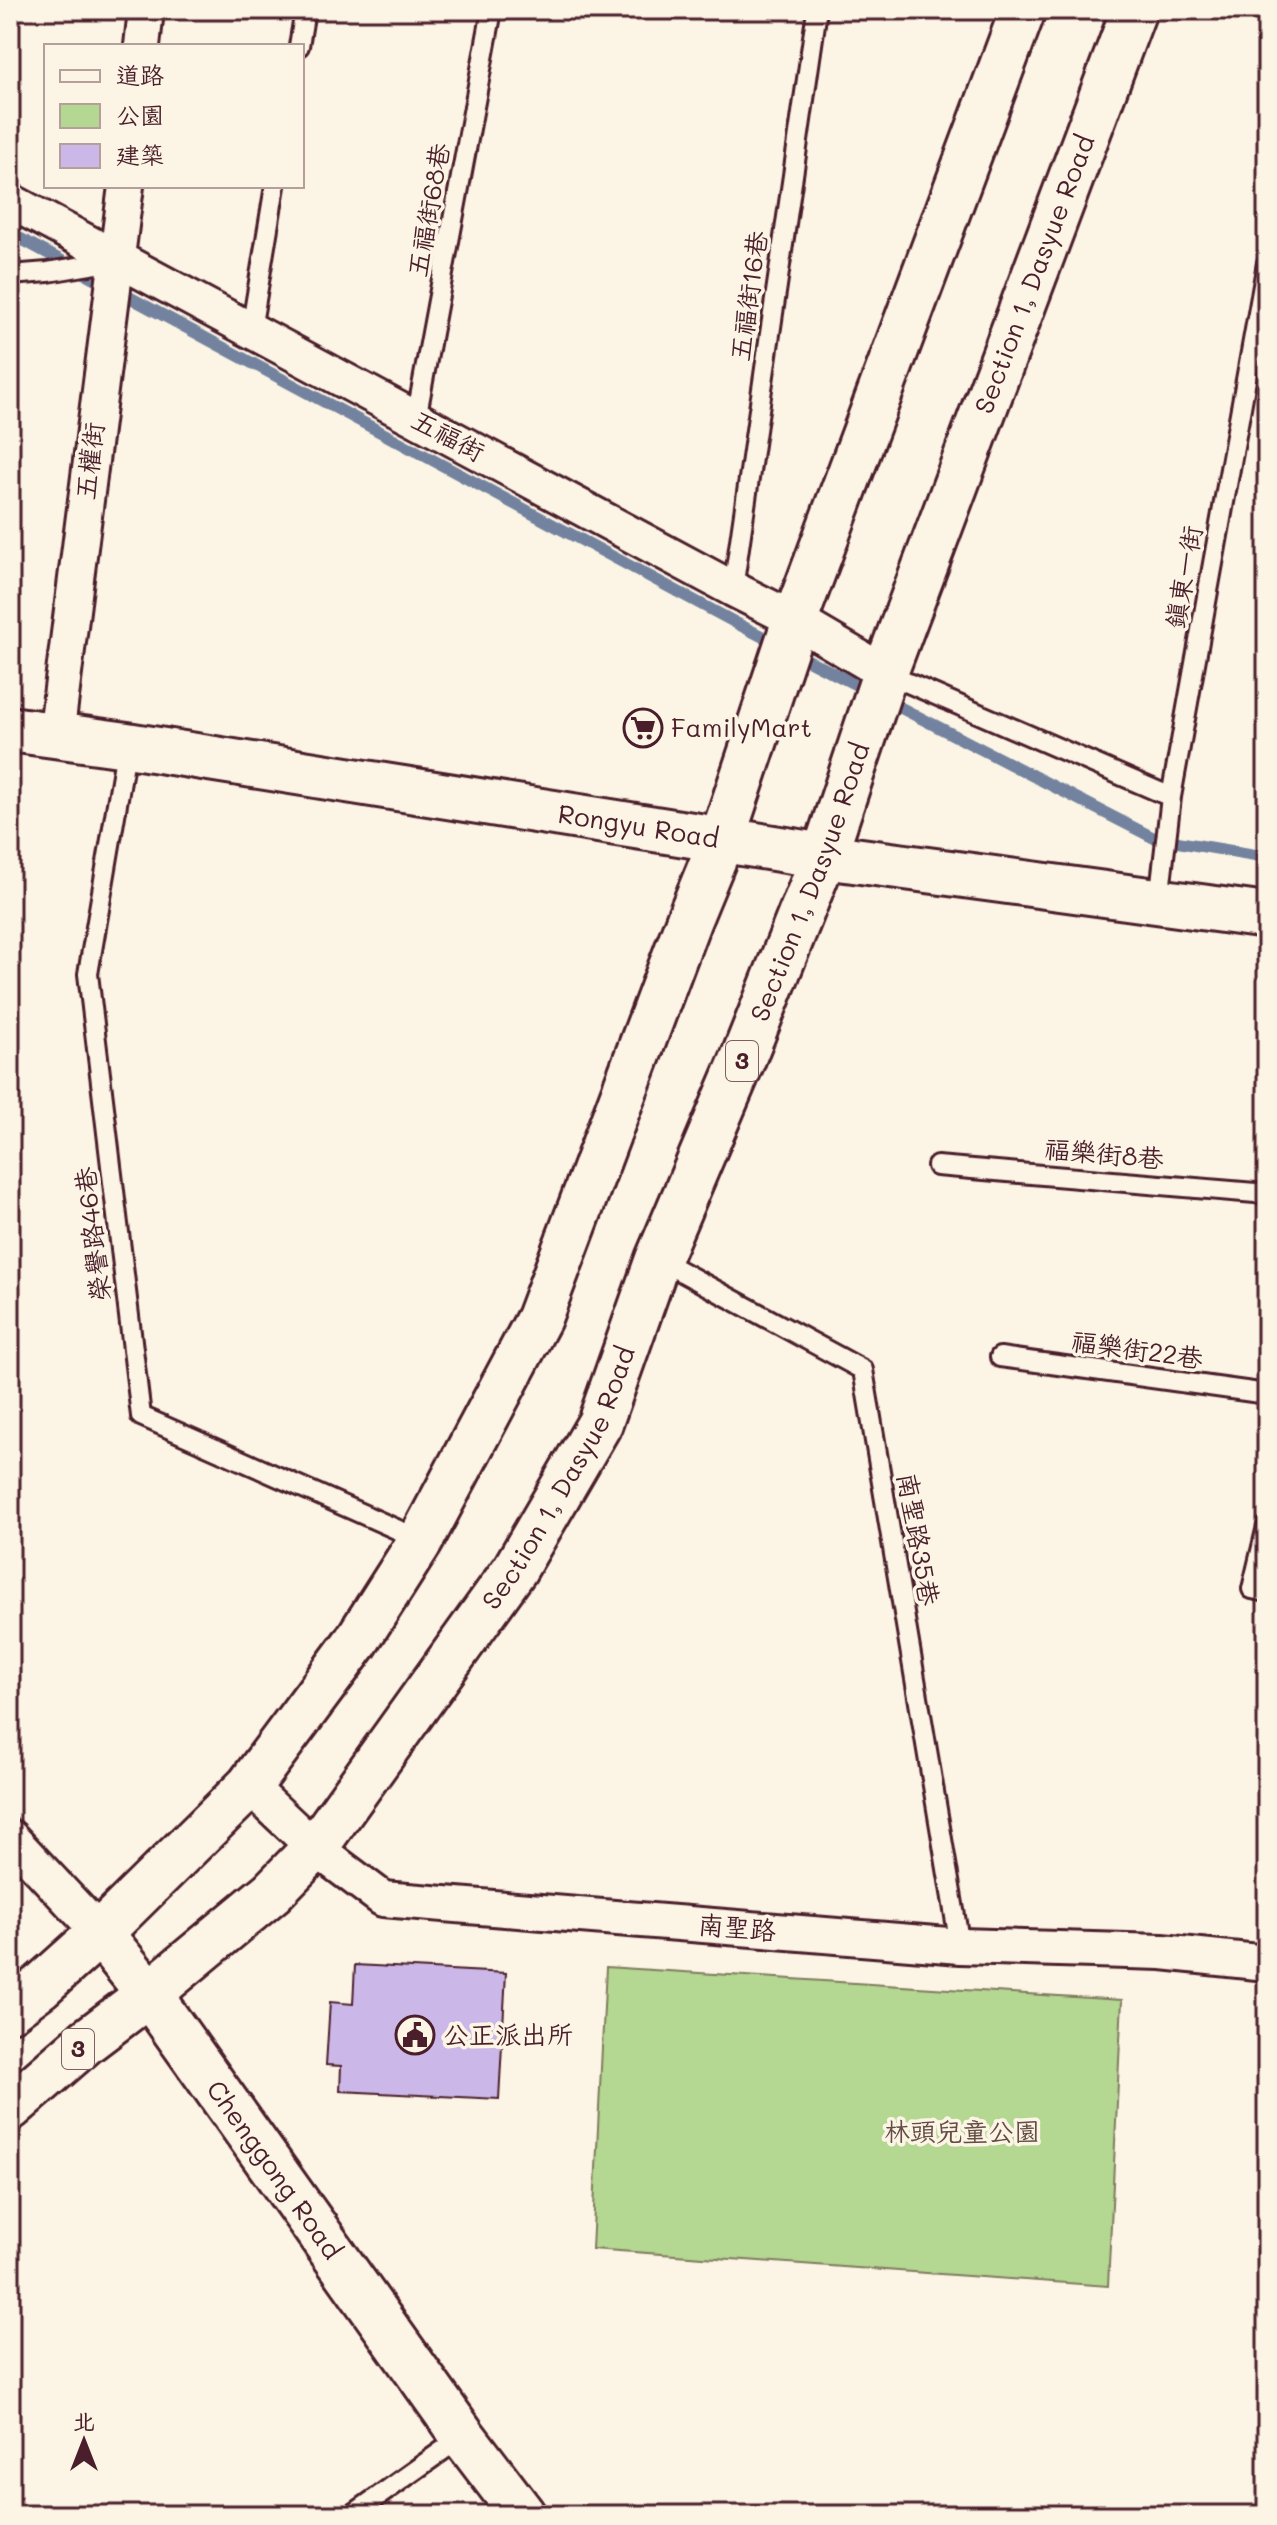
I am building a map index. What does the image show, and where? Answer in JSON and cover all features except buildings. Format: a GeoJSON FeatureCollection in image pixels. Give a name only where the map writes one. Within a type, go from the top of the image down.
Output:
{"type":"FeatureCollection","features":[{"type":"Feature","properties":{"kind":"main road"},"geometry":{"type":"LineString","coordinates":[[10,2009],[41,1986],[100,1933],[249,1786],[356,1642],[421,1540],[539,1318],[722,839],[795,620],[1023,10]]}},
{"type":"Feature","properties":{"kind":"main road","name":"Section 1, Dasyue Road"},"geometry":{"type":"LineString","coordinates":[[149,1994],[272,1892],[315,1848],[523,1556],[600,1423],[658,1259],[824,856],[885,673],[1134,10]]}},
{"type":"Feature","properties":{"kind":"main road","name":"Rongyu Road"},"geometry":{"type":"LineString","coordinates":[[10,729],[824,856],[1267,916]]}},
{"type":"Feature","properties":{"kind":"main road","name":"Chenggong Road"},"geometry":{"type":"LineString","coordinates":[[100,1933],[149,1994],[463,2436],[523,2515]]}},
{"type":"Feature","properties":{"kind":"main road","name":"3"},"geometry":{"type":"LineString","coordinates":[[10,2108],[87,2041],[149,1994]]}},
{"type":"Feature","properties":{"kind":"street"},"geometry":{"type":"LineString","coordinates":[[142,44],[146,10]]}},
{"type":"Feature","properties":{"kind":"street","name":"五權街"},"geometry":{"type":"LineString","coordinates":[[56,736],[126,188]]}},
{"type":"Feature","properties":{"kind":"street","name":"五福街"},"geometry":{"type":"LineString","coordinates":[[10,201],[795,620],[885,673]]}},
{"type":"Feature","properties":{"kind":"street","name":"南聖路"},"geometry":{"type":"LineString","coordinates":[[249,1786],[315,1848],[383,1899],[960,1946],[1162,1952],[1267,1963]]}},
{"type":"Feature","properties":{"kind":"street","name":"Chenggong Road"},"geometry":{"type":"LineString","coordinates":[[10,1837],[100,1933]]}},
{"type":"Feature","properties":{"kind":"lane"},"geometry":{"type":"LineString","coordinates":[[299,44],[305,10]]}},
{"type":"Feature","properties":{"kind":"lane","name":"五福街68巷"},"geometry":{"type":"LineString","coordinates":[[416,419],[492,10]]}},
{"type":"Feature","properties":{"kind":"lane","name":"五福街16巷"},"geometry":{"type":"LineString","coordinates":[[733,589],[817,10]]}},
{"type":"Feature","properties":{"kind":"lane"},"geometry":{"type":"LineString","coordinates":[[251,330],[275,188]]}},
{"type":"Feature","properties":{"kind":"lane"},"geometry":{"type":"LineString","coordinates":[[10,275],[117,260]]}},
{"type":"Feature","properties":{"kind":"lane","name":"鎮東一街"},"geometry":{"type":"LineString","coordinates":[[1159,900],[1171,797],[1267,263]]}},
{"type":"Feature","properties":{"kind":"lane"},"geometry":{"type":"LineString","coordinates":[[885,673],[1171,797]]}},
{"type":"Feature","properties":{"kind":"lane","name":"榮譽路46巷"},"geometry":{"type":"LineString","coordinates":[[127,745],[88,974],[141,1416],[421,1540]]}},
{"type":"Feature","properties":{"kind":"lane","name":"福樂街8巷"},"geometry":{"type":"LineString","coordinates":[[937,1166],[1267,1194]]}},
{"type":"Feature","properties":{"kind":"lane","name":"南聖路35巷"},"geometry":{"type":"LineString","coordinates":[[658,1259],[863,1370],[960,1946]]}},
{"type":"Feature","properties":{"kind":"lane","name":"福樂街22巷"},"geometry":{"type":"LineString","coordinates":[[1000,1357],[1267,1394]]}},
{"type":"Feature","properties":{"kind":"lane"},"geometry":{"type":"LineString","coordinates":[[1267,1526],[1252,1589],[1267,1592]]}},
{"type":"Feature","properties":{"kind":"lane"},"geometry":{"type":"LineString","coordinates":[[352,2515],[463,2436]]}},
{"type":"Feature","properties":{"kind":"green space","name":"林頭兒童公園"},"geometry":{"type":"Polygon","coordinates":[[[606,1967],[1122,2000],[1108,2286],[592,2249],[606,1967]]]}},
{"type":"Feature","properties":{"kind":"waterway"},"geometry":{"type":"LineString","coordinates":[[10,233],[738,624],[1154,838],[1267,857]]}},
{"type":"Feature","properties":{"kind":"place","name":"FamilyMart"},"geometry":{"type":"Point","coordinates":[643,728]}},
{"type":"Feature","properties":{"kind":"place","name":"公正派出所"},"geometry":{"type":"Point","coordinates":[415,2035]}}]}
